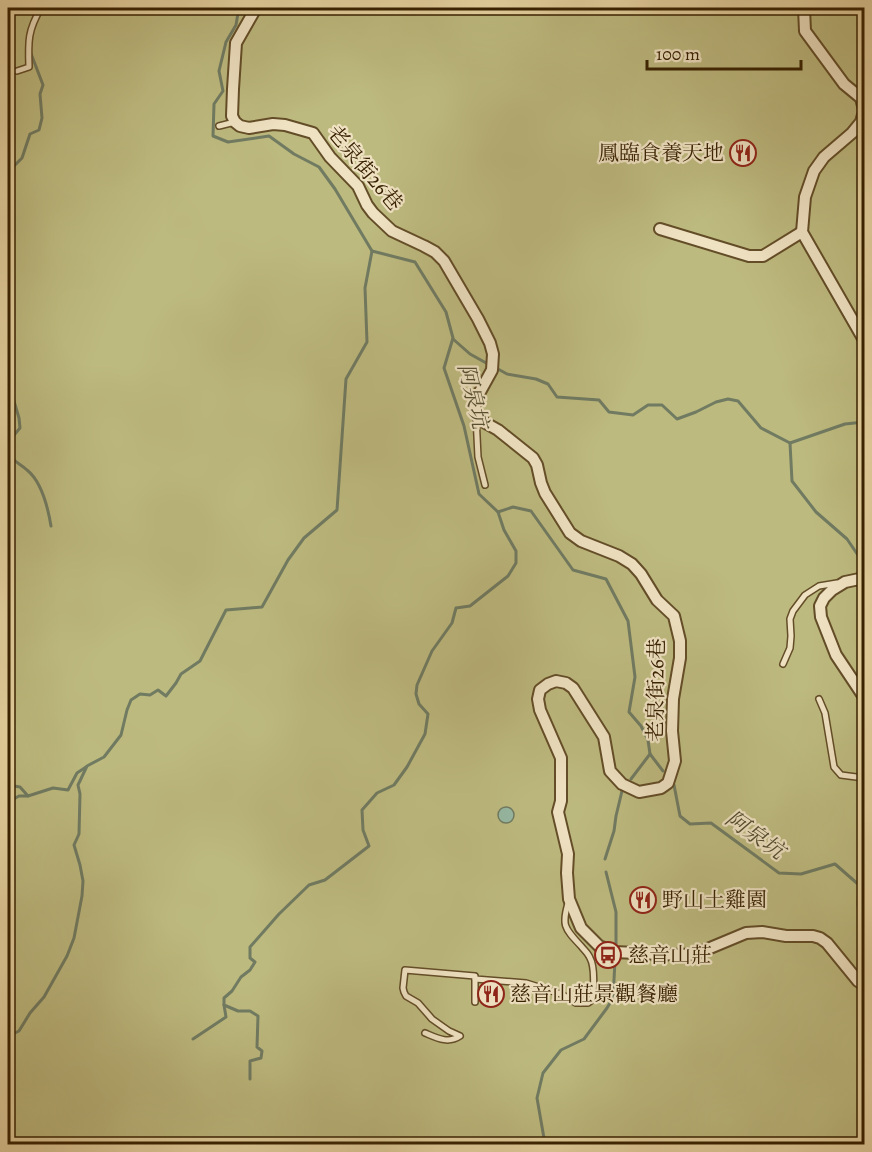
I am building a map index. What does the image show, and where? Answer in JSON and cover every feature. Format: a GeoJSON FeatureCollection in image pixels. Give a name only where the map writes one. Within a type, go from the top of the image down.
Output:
{"type":"FeatureCollection","features":[{"type":"Feature","properties":{"kind":"street"},"geometry":{"type":"LineString","coordinates":[[235,122],[232,116],[232,89],[236,43],[256,8]]}},
{"type":"Feature","properties":{"kind":"street"},"geometry":{"type":"LineString","coordinates":[[804,8],[805,31],[844,84],[861,98],[864,111],[861,122],[824,157],[814,171],[805,197],[802,232],[864,340]]}},
{"type":"Feature","properties":{"kind":"street","name":"老泉街26巷"},"geometry":{"type":"LineString","coordinates":[[235,122],[249,128],[273,124],[285,125],[313,133],[330,157],[352,178],[373,213],[392,231],[435,252],[444,261],[478,319],[493,354],[492,370],[476,399],[476,414],[482,421],[498,430],[533,458],[545,494],[570,533],[581,541],[619,556],[632,564],[657,600],[674,616],[680,641],[672,720],[675,761],[668,783],[661,788],[639,792],[622,784],[610,771],[604,736],[573,688],[566,682],[556,681],[540,690],[538,699],[540,710],[561,758],[561,801],[558,812],[568,854],[569,898],[581,928],[599,946],[614,952],[683,955],[698,953],[746,933],[813,936],[827,943],[858,981],[864,985]]}},
{"type":"Feature","properties":{"kind":"street"},"geometry":{"type":"LineString","coordinates":[[660,229],[749,256],[763,256],[802,232]]}},
{"type":"Feature","properties":{"kind":"street"},"geometry":{"type":"LineString","coordinates":[[864,578],[845,582],[832,590],[820,606],[821,617],[836,655],[864,697]]}},
{"type":"Feature","properties":{"kind":"lane"},"geometry":{"type":"LineString","coordinates":[[18,71],[29,67],[28,43],[32,23],[41,8]]}},
{"type":"Feature","properties":{"kind":"lane"},"geometry":{"type":"LineString","coordinates":[[219,126],[235,122]]}},
{"type":"Feature","properties":{"kind":"lane"},"geometry":{"type":"LineString","coordinates":[[476,414],[477,444],[484,485]]}},
{"type":"Feature","properties":{"kind":"lane"},"geometry":{"type":"LineString","coordinates":[[783,664],[790,648],[790,618],[805,595],[819,586],[845,582]]}},
{"type":"Feature","properties":{"kind":"lane"},"geometry":{"type":"LineString","coordinates":[[819,699],[825,713],[834,767],[841,775],[864,778]]}},
{"type":"Feature","properties":{"kind":"lane"},"geometry":{"type":"LineString","coordinates":[[475,980],[526,983],[561,994],[576,1003],[588,1003],[592,1000],[591,960],[570,935],[565,925],[564,916],[569,898]]}},
{"type":"Feature","properties":{"kind":"lane"},"geometry":{"type":"LineString","coordinates":[[425,1033],[442,1040],[455,1039],[460,1036],[432,1019],[418,1003],[406,996],[403,988],[405,970],[476,976],[475,1002]]}},
{"type":"Feature","properties":{"kind":"shaded area"},"geometry":{"type":"Polygon","coordinates":[[[8,8],[864,8],[864,1144],[8,1144],[8,8]]]}},
{"type":"Feature","properties":{"kind":"shaded area"},"geometry":{"type":"Polygon","coordinates":[[[506,807],[512,809],[514,815],[512,821],[506,823],[500,821],[498,815],[500,809],[506,807]]]}},
{"type":"Feature","properties":{"kind":"waterway","name":"阿泉坑"},"geometry":{"type":"LineString","coordinates":[[236,8],[238,13],[236,25],[226,42],[219,71],[223,91],[214,104],[213,136],[228,142],[269,136],[294,154],[319,167],[372,251],[415,262],[446,312],[453,338],[444,368],[464,426],[479,494],[498,512],[513,507],[531,511],[573,570],[606,579],[628,621],[635,677],[629,712],[641,726],[648,740],[650,754],[663,771]]}},
{"type":"Feature","properties":{"kind":"waterway"},"geometry":{"type":"LineString","coordinates":[[8,193],[12,168],[22,158],[30,134],[39,130],[42,118],[40,94],[43,85],[30,51]]}},
{"type":"Feature","properties":{"kind":"waterway"},"geometry":{"type":"LineString","coordinates":[[9,1036],[19,1031],[30,1013],[44,997],[67,956],[74,938],[83,881],[74,845],[79,834],[80,794],[78,785],[87,766],[104,757],[121,735],[131,700],[140,694],[150,695],[158,690],[166,696],[181,674],[200,661],[226,610],[262,607],[288,560],[304,538],[337,510],[346,379],[367,342],[365,288],[372,251]]}},
{"type":"Feature","properties":{"kind":"waterway"},"geometry":{"type":"LineString","coordinates":[[453,339],[470,354],[488,364]]}},
{"type":"Feature","properties":{"kind":"waterway"},"geometry":{"type":"LineString","coordinates":[[498,369],[507,374],[536,379],[548,384],[557,397],[599,400],[609,412],[633,415],[648,405],[662,405],[677,419],[716,402],[728,399],[738,401],[761,428],[790,443],[845,424],[864,422]]}},
{"type":"Feature","properties":{"kind":"waterway"},"geometry":{"type":"LineString","coordinates":[[8,381],[20,428],[9,441],[8,446]]}},
{"type":"Feature","properties":{"kind":"waterway"},"geometry":{"type":"LineString","coordinates":[[790,443],[792,481],[816,512],[847,539],[864,564]]}},
{"type":"Feature","properties":{"kind":"waterway"},"geometry":{"type":"LineString","coordinates":[[8,449],[13,459],[37,481],[51,526]]}},
{"type":"Feature","properties":{"kind":"waterway"},"geometry":{"type":"LineString","coordinates":[[250,1079],[250,1061],[261,1058],[262,1051],[257,1047],[258,1016],[250,1011],[238,1011],[224,1005],[224,998],[232,991],[241,977],[250,970],[255,962],[250,958],[250,947],[279,914],[309,885],[325,880],[369,846],[363,830],[362,810],[377,793],[394,785],[425,734],[428,714],[419,704],[416,694],[417,685],[432,651],[452,623],[456,608],[470,606],[508,576],[516,563],[516,551],[504,530],[498,512]]}},
{"type":"Feature","properties":{"kind":"waterway"},"geometry":{"type":"LineString","coordinates":[[631,779],[650,754]]}},
{"type":"Feature","properties":{"kind":"waterway"},"geometry":{"type":"LineString","coordinates":[[8,802],[19,796],[28,796],[53,788],[68,790],[77,773],[86,767]]}},
{"type":"Feature","properties":{"kind":"waterway"},"geometry":{"type":"LineString","coordinates":[[8,785],[20,787],[28,796]]}},
{"type":"Feature","properties":{"kind":"waterway","name":"阿泉坑"},"geometry":{"type":"LineString","coordinates":[[674,785],[680,816],[690,824],[711,823],[779,873],[801,874],[835,864],[859,885],[858,906],[864,915],[864,932]]}},
{"type":"Feature","properties":{"kind":"waterway"},"geometry":{"type":"LineString","coordinates":[[605,859],[614,831],[622,791]]}},
{"type":"Feature","properties":{"kind":"waterway"},"geometry":{"type":"LineString","coordinates":[[606,872],[616,912],[616,945]]}},
{"type":"Feature","properties":{"kind":"waterway"},"geometry":{"type":"LineString","coordinates":[[545,1144],[537,1098],[543,1073],[561,1050],[584,1039],[607,1008],[613,998],[615,961]]}},
{"type":"Feature","properties":{"kind":"waterway"},"geometry":{"type":"LineString","coordinates":[[193,1039],[226,1017],[224,1005]]}},
{"type":"Feature","properties":{"kind":"place","name":"鳳臨食養天地"},"geometry":{"type":"Point","coordinates":[743,153]}},
{"type":"Feature","properties":{"kind":"place","name":"野山土雞園"},"geometry":{"type":"Point","coordinates":[643,900]}},
{"type":"Feature","properties":{"kind":"place","name":"慈音山莊"},"geometry":{"type":"Point","coordinates":[608,955]}},
{"type":"Feature","properties":{"kind":"place","name":"慈音山莊景觀餐廳"},"geometry":{"type":"Point","coordinates":[491,994]}}]}
